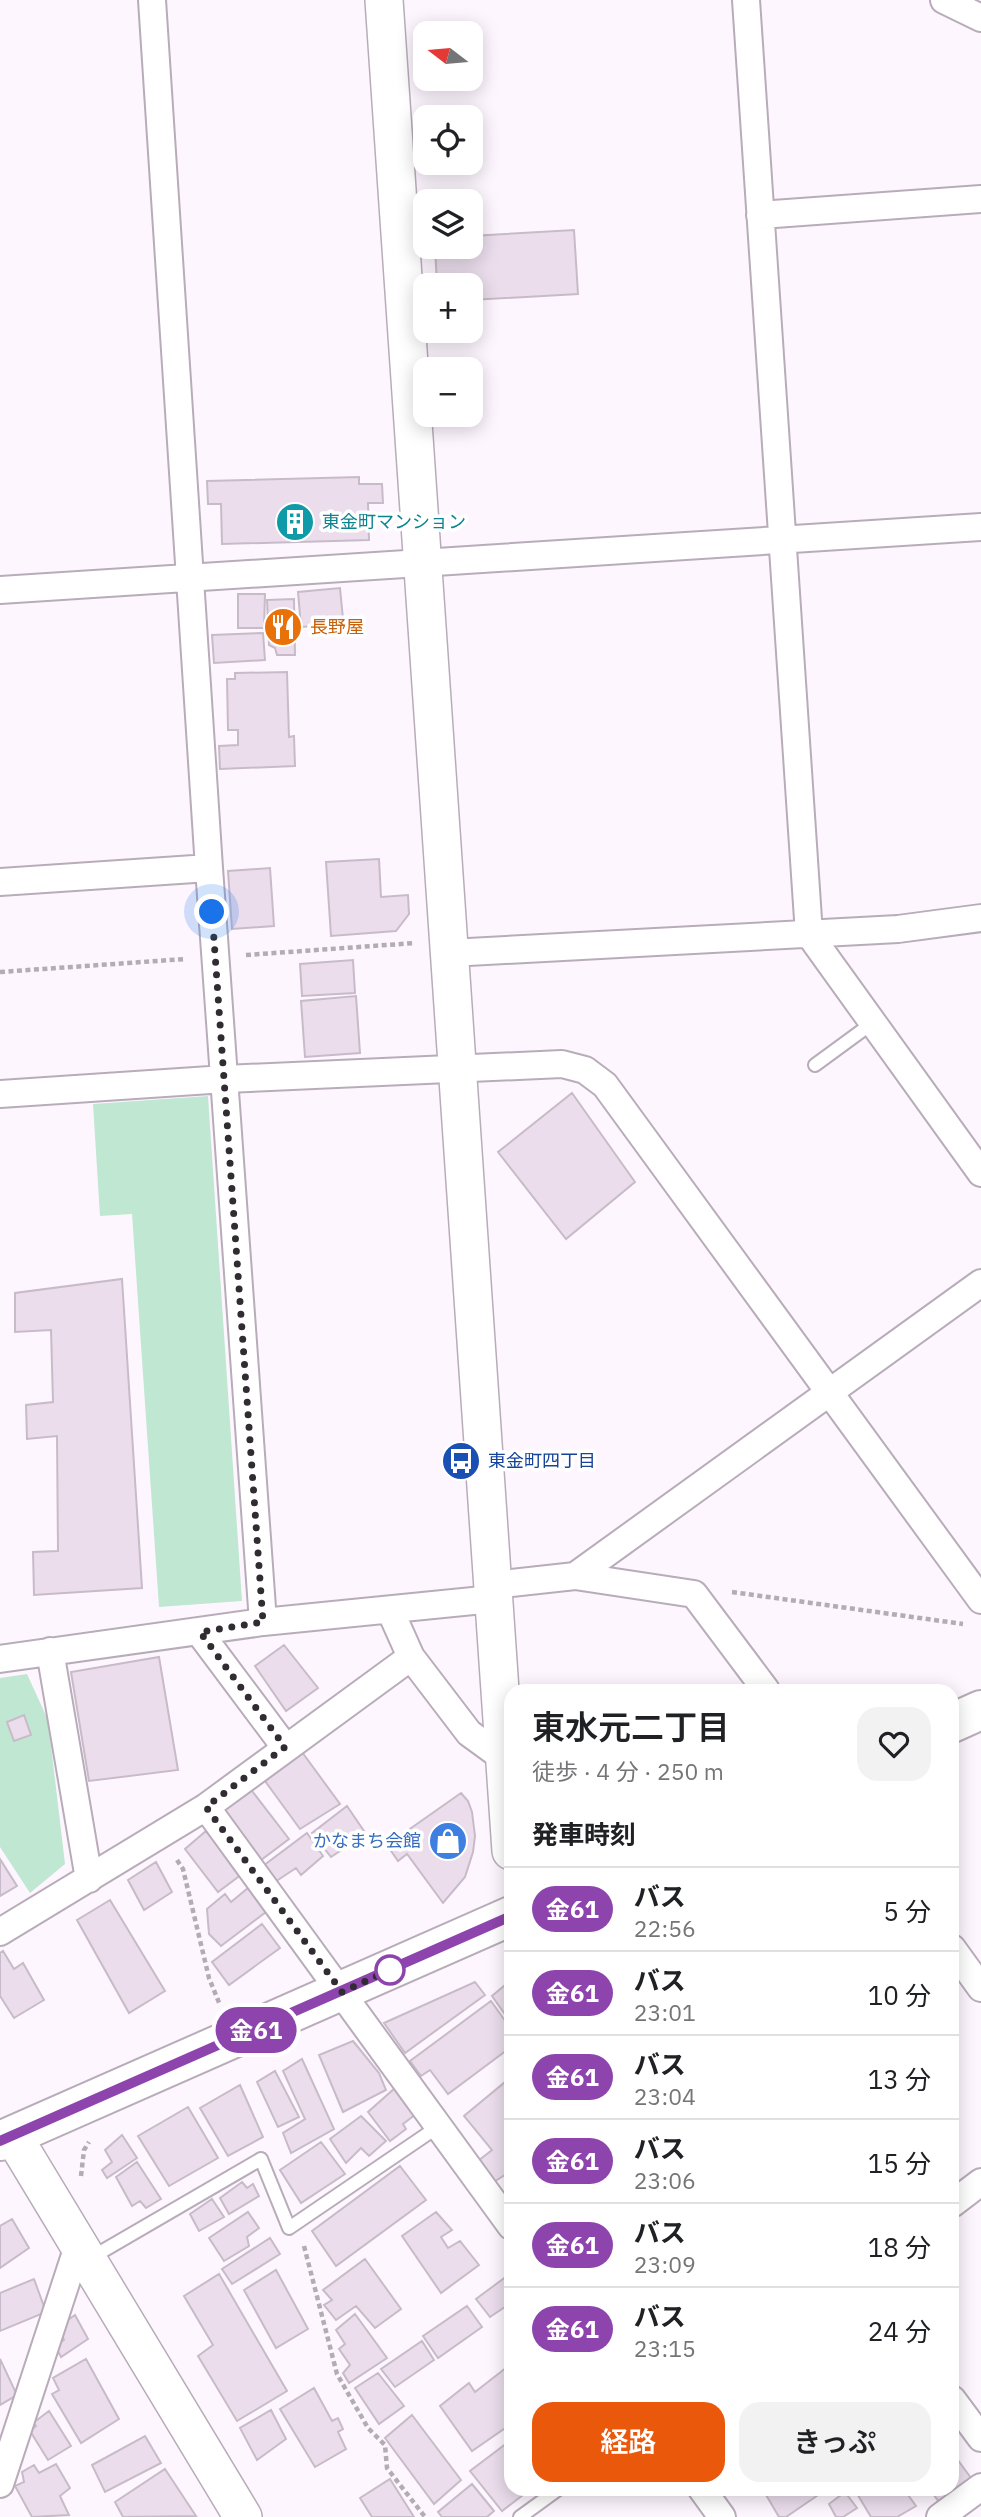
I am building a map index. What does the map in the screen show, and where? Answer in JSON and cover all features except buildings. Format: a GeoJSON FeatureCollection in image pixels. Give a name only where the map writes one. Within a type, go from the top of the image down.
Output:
{"type":"FeatureCollection","features":[{"type":"Feature","properties":{"kind":"main road"},"geometry":{"type":"LineString","coordinates":[[959,1720],[981,1710]]}},
{"type":"Feature","properties":{"kind":"main road"},"geometry":{"type":"LineString","coordinates":[[6,2138],[504,1919]]}},
{"type":"Feature","properties":{"kind":"street"},"geometry":{"type":"LineString","coordinates":[[152,0],[209,868],[263,1622]]}},
{"type":"Feature","properties":{"kind":"street"},"geometry":{"type":"LineString","coordinates":[[384,0],[504,1778]]}},
{"type":"Feature","properties":{"kind":"street"},"geometry":{"type":"LineString","coordinates":[[746,0],[809,934],[871,1024],[981,1173]]}},
{"type":"Feature","properties":{"kind":"street"},"geometry":{"type":"LineString","coordinates":[[944,0],[981,18]]}},
{"type":"Feature","properties":{"kind":"street"},"geometry":{"type":"LineString","coordinates":[[760,215],[981,199]]}},
{"type":"Feature","properties":{"kind":"street"},"geometry":{"type":"LineString","coordinates":[[0,590],[981,527]]}},
{"type":"Feature","properties":{"kind":"street"},"geometry":{"type":"LineString","coordinates":[[0,882],[209,868]]}},
{"type":"Feature","properties":{"kind":"street"},"geometry":{"type":"LineString","coordinates":[[450,953],[898,929],[981,918]]}},
{"type":"Feature","properties":{"kind":"street"},"geometry":{"type":"LineString","coordinates":[[0,1094],[457,1066],[562,1064],[585,1070],[605,1085],[981,1600]]}},
{"type":"Feature","properties":{"kind":"street"},"geometry":{"type":"LineString","coordinates":[[575,1576],[981,1283]]}},
{"type":"Feature","properties":{"kind":"street"},"geometry":{"type":"LineString","coordinates":[[0,1659],[263,1622],[390,1609],[575,1576],[694,1594],[762,1684]]}},
{"type":"Feature","properties":{"kind":"street"},"geometry":{"type":"LineString","coordinates":[[390,1609],[411,1657],[469,1733],[502,1757]]}},
{"type":"Feature","properties":{"kind":"street"},"geometry":{"type":"LineString","coordinates":[[200,1632],[285,1747]]}},
{"type":"Feature","properties":{"kind":"street"},"geometry":{"type":"LineString","coordinates":[[50,1651],[89,1880]]}},
{"type":"Feature","properties":{"kind":"street"},"geometry":{"type":"LineString","coordinates":[[0,1932],[206,1807],[411,1657]]}},
{"type":"Feature","properties":{"kind":"street"},"geometry":{"type":"LineString","coordinates":[[206,1807],[504,2216]]}},
{"type":"Feature","properties":{"kind":"street"},"geometry":{"type":"LineString","coordinates":[[959,1958],[981,1988]]}},
{"type":"Feature","properties":{"kind":"street"},"geometry":{"type":"LineString","coordinates":[[6,2138],[84,2251],[243,2517]]}},
{"type":"Feature","properties":{"kind":"street"},"geometry":{"type":"LineString","coordinates":[[959,2199],[981,2182]]}},
{"type":"Feature","properties":{"kind":"street"},"geometry":{"type":"LineString","coordinates":[[0,2484],[84,2251]]}},
{"type":"Feature","properties":{"kind":"street"},"geometry":{"type":"LineString","coordinates":[[959,2408],[981,2438]]}},
{"type":"Feature","properties":{"kind":"street"},"geometry":{"type":"LineString","coordinates":[[940,2517],[981,2487]]}},
{"type":"Feature","properties":{"kind":"street"},"geometry":{"type":"LineString","coordinates":[[707,2496],[722,2517]]}},
{"type":"Feature","properties":{"kind":"lane"},"geometry":{"type":"LineString","coordinates":[[815,1065],[871,1024]]}},
{"type":"Feature","properties":{"kind":"lane"},"geometry":{"type":"LineString","coordinates":[[84,2251],[261,2159],[289,2228],[439,2126]]}},
{"type":"Feature","properties":{"kind":"lane"},"geometry":{"type":"LineString","coordinates":[[520,2517],[549,2496]]}},
{"type":"Feature","properties":{"kind":"path"},"geometry":{"type":"LineString","coordinates":[[694,1594],[707,1589],[974,1626]]}},
{"type":"Feature","properties":{"kind":"path"},"geometry":{"type":"LineString","coordinates":[[160,1835],[183,1869],[209,1978],[221,2006]]}},
{"type":"Feature","properties":{"kind":"path"},"geometry":{"type":"LineString","coordinates":[[298,2222],[337,2374],[368,2428],[384,2445],[387,2468],[425,2517]]}},
{"type":"Feature","properties":{"kind":"green space"},"geometry":{"type":"Polygon","coordinates":[[[208,1096],[242,1601],[159,1607],[132,1214],[100,1216],[93,1104],[208,1096]]]}},
{"type":"Feature","properties":{"kind":"green space"},"geometry":{"type":"Polygon","coordinates":[[[27,1674],[48,1720],[65,1864],[30,1893],[0,1847],[0,1678],[27,1674]]]}},
{"type":"Feature","properties":{"kind":"bus line","name":"金61"},"geometry":{"type":"LineString","coordinates":[[0,2141],[504,1919]]}},
{"type":"Feature","properties":{"kind":"place","name":"東金町マンション"},"geometry":{"type":"Point","coordinates":[295,522]}},
{"type":"Feature","properties":{"kind":"place","name":"長野屋"},"geometry":{"type":"Point","coordinates":[283,627]}},
{"type":"Feature","properties":{"kind":"place","name":"東金町四丁目"},"geometry":{"type":"Point","coordinates":[461,1461]}},
{"type":"Feature","properties":{"kind":"place","name":"かなまち会館"},"geometry":{"type":"Point","coordinates":[448,1841]}},
{"type":"Feature","properties":{"kind":"route"},"geometry":{"type":"LineString","coordinates":[[212,912],[263,1622],[200,1632],[285,1747],[206,1807],[342,1992],[390,1970]]}}]}
